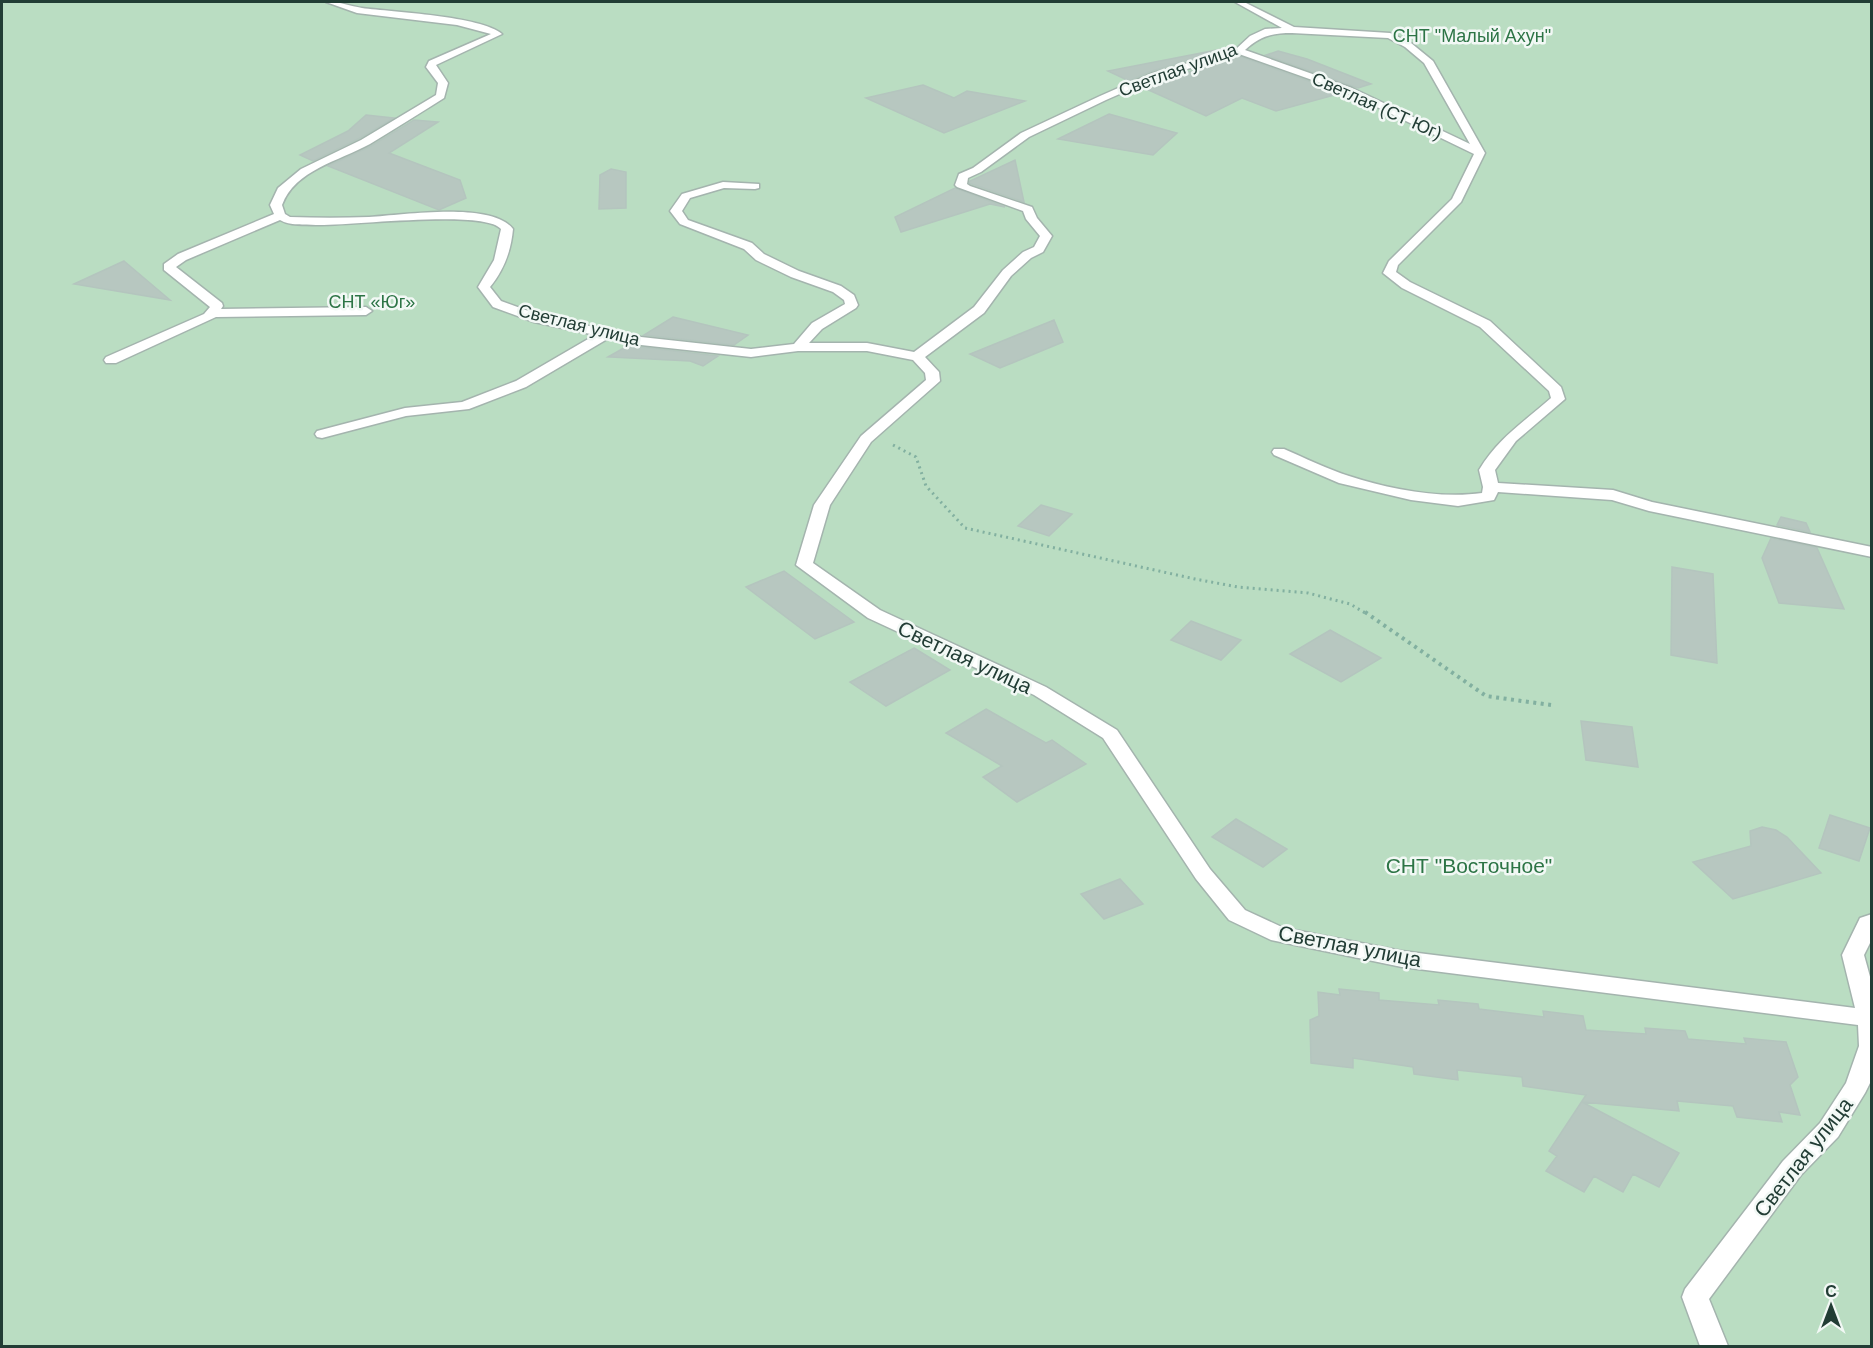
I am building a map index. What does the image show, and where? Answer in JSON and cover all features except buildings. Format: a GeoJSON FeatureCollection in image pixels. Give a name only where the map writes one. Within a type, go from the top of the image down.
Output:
{"type":"FeatureCollection","features":[{"type":"Feature","properties":{"kind":"street"},"geometry":{"type":"LineString","coordinates":[[111,360],[209,317],[217,306],[168,267],[182,256],[280,216],[276,205],[282,190],[305,171],[365,142],[441,96],[443,83],[431,67],[432,63],[498,34],[492,30],[457,22],[357,10],[330,2]]}},
{"type":"Feature","properties":{"kind":"street"},"geometry":{"type":"LineString","coordinates":[[1239,2],[1292,30]]}},
{"type":"Feature","properties":{"kind":"street","name":"Светлая улица"},"geometry":{"type":"LineString","coordinates":[[917,357],[979,310],[1007,273],[1027,255],[1039,249],[1046,236],[1032,219],[1028,209],[966,188],[961,185],[963,176],[977,170],[1025,135],[1153,76],[1239,51],[1253,38],[1268,31],[1292,30],[1390,36],[1408,45],[1428,61],[1480,153]]}},
{"type":"Feature","properties":{"kind":"street","name":"Светлая (СТ Юг)"},"geometry":{"type":"LineString","coordinates":[[1239,51],[1349,90],[1480,153]]}},
{"type":"Feature","properties":{"kind":"street"},"geometry":{"type":"LineString","coordinates":[[1279,452],[1344,480],[1410,495],[1458,501],[1489,497],[1491,487],[1487,470],[1497,450],[1512,435],[1558,399],[1556,390],[1485,324],[1406,285],[1389,273],[1393,264],[1457,200],[1480,153]]}},
{"type":"Feature","properties":{"kind":"street"},"geometry":{"type":"LineString","coordinates":[[755,186],[723,184],[686,196],[676,211],[684,222],[748,246],[778,266],[837,289],[850,298],[852,305],[817,326],[798,347]]}},
{"type":"Feature","properties":{"kind":"street","name":"Светлая улица"},"geometry":{"type":"LineString","coordinates":[[280,216],[288,220],[354,221],[408,215],[458,215],[481,216],[501,222],[507,229],[505,248],[496,274],[484,287],[497,304],[539,319],[606,334],[641,341],[751,353],[798,347],[867,347],[917,357],[932,372],[933,381],[866,439],[822,505],[804,565],[874,614],[1040,691],[1110,734],[1203,874],[1237,915],[1279,935],[1402,959],[1869,1018],[1871,1046],[1857,1086],[1829,1130],[1792,1168],[1695,1297],[1714,1347]]}},
{"type":"Feature","properties":{"kind":"street"},"geometry":{"type":"LineString","coordinates":[[212,314],[366,311]]}},
{"type":"Feature","properties":{"kind":"street"},"geometry":{"type":"LineString","coordinates":[[322,434],[405,412],[464,406],[521,384],[606,334]]}},
{"type":"Feature","properties":{"kind":"street"},"geometry":{"type":"LineString","coordinates":[[1491,487],[1613,495],[1649,506],[1872,552]]}},
{"type":"Feature","properties":{"kind":"street"},"geometry":{"type":"LineString","coordinates":[[1869,1018],[1853,955],[1868,923],[1872,921]]}},
{"type":"Feature","properties":{"kind":"path"},"geometry":{"type":"LineString","coordinates":[[866,439],[882,440],[916,457],[926,486],[965,528],[1195,579],[1238,587],[1308,593],[1350,604],[1380,621],[1486,696],[1551,705]]}},
{"type":"Feature","properties":{"kind":"green space"},"geometry":{"type":"Polygon","coordinates":[[[2,2],[1871,2],[1871,1346],[2,1346],[2,2]]]}},
{"type":"Feature","properties":{"kind":"park label","name":"СНТ \"Малый Ахун\""},"geometry":{"type":"Point","coordinates":[1472,36]}},
{"type":"Feature","properties":{"kind":"park label","name":"СНТ «Юг»"},"geometry":{"type":"Point","coordinates":[372,302]}},
{"type":"Feature","properties":{"kind":"park label","name":"СНТ \"Восточное\""},"geometry":{"type":"Point","coordinates":[1469,865]}}]}
